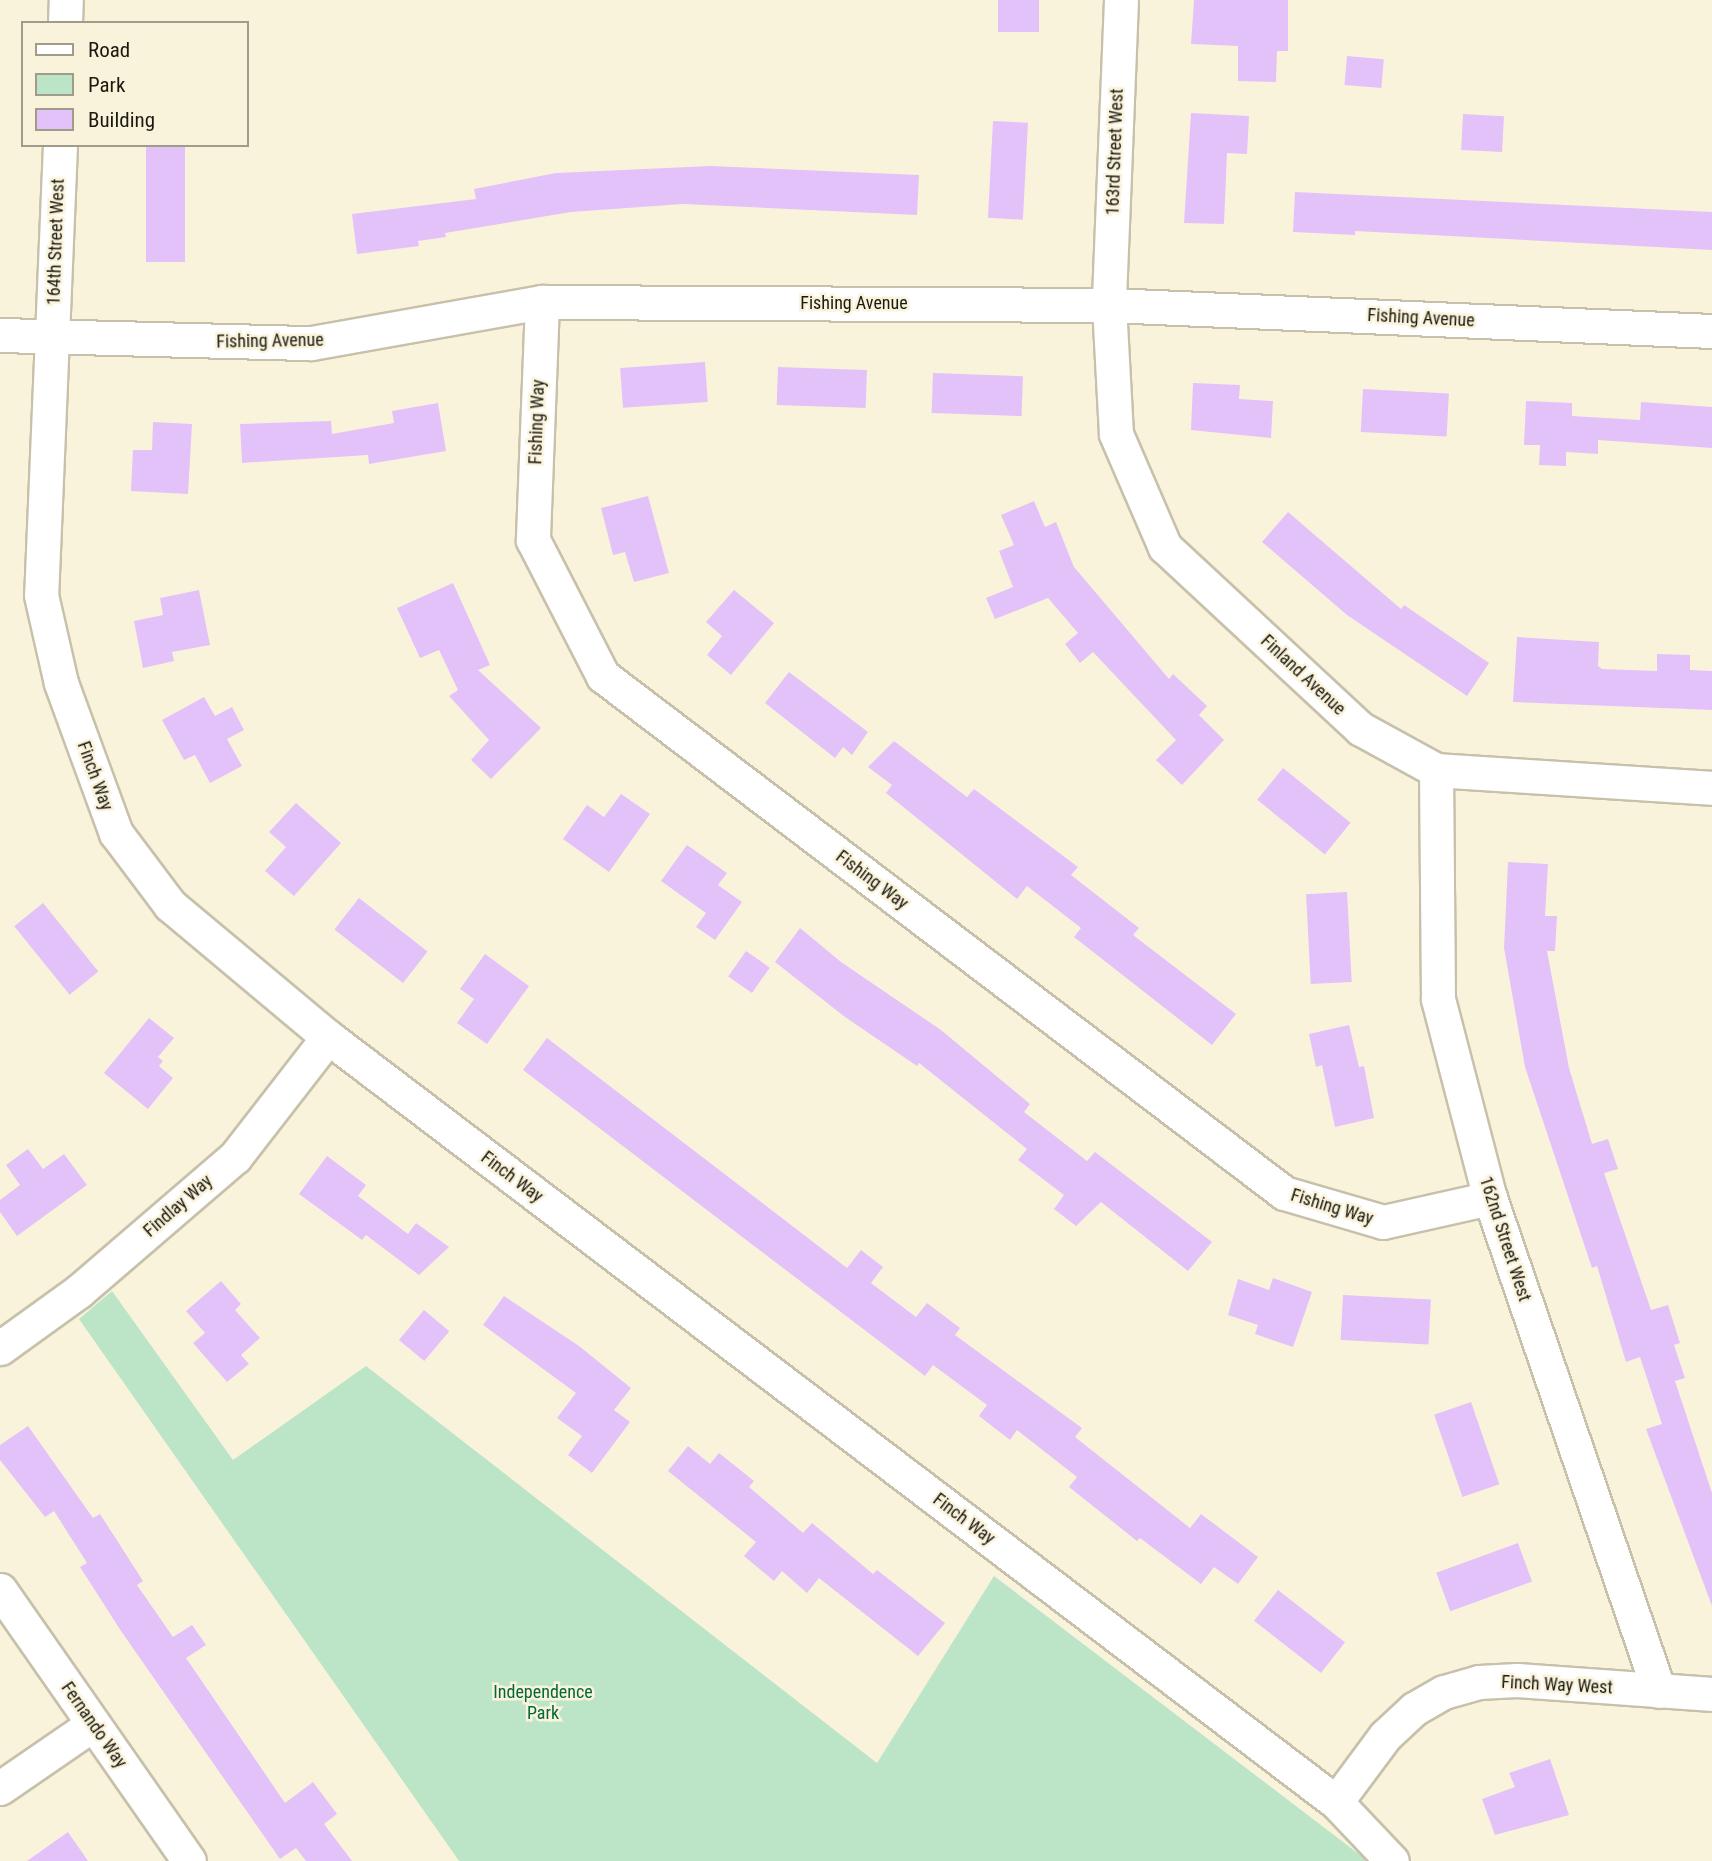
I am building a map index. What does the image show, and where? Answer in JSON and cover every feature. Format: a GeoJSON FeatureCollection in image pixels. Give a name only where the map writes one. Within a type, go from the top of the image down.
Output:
{"type":"FeatureCollection","features":[{"type":"Feature","properties":{"kind":"street"},"geometry":{"type":"LineString","coordinates":[[65,21],[66,0]]}},
{"type":"Feature","properties":{"kind":"street","name":"163rd Street West"},"geometry":{"type":"LineString","coordinates":[[1109,304],[1121,0]]}},
{"type":"Feature","properties":{"kind":"street","name":"164th Street West"},"geometry":{"type":"LineString","coordinates":[[52,339],[60,147]]}},
{"type":"Feature","properties":{"kind":"street","name":"Fishing Avenue"},"geometry":{"type":"LineString","coordinates":[[0,335],[52,339],[311,343],[542,302],[1109,304],[1712,331]]}},
{"type":"Feature","properties":{"kind":"street","name":"Fishing Way"},"geometry":{"type":"LineString","coordinates":[[542,302],[533,540],[603,676],[1284,1193],[1383,1222],[1490,1198]]}},
{"type":"Feature","properties":{"kind":"street","name":"Finland Avenue"},"geometry":{"type":"LineString","coordinates":[[1109,304],[1116,434],[1166,547],[1361,729],[1436,771],[1712,788]]}},
{"type":"Feature","properties":{"kind":"street","name":"Finch Way"},"geometry":{"type":"LineString","coordinates":[[52,339],[41,595],[61,683],[116,833],[170,905],[328,1037],[1336,1802]]}},
{"type":"Feature","properties":{"kind":"street","name":"162nd Street West"},"geometry":{"type":"LineString","coordinates":[[1436,771],[1438,999],[1490,1198],[1659,1691]]}},
{"type":"Feature","properties":{"kind":"street","name":"Findlay Way"},"geometry":{"type":"LineString","coordinates":[[0,1348],[79,1291],[235,1157],[328,1037]]}},
{"type":"Feature","properties":{"kind":"street","name":"Fernando Way"},"geometry":{"type":"LineString","coordinates":[[0,1590],[189,1861]]}},
{"type":"Feature","properties":{"kind":"street","name":"Finch Way West"},"geometry":{"type":"LineString","coordinates":[[1336,1802],[1385,1736],[1415,1709],[1444,1692],[1479,1682],[1517,1679],[1712,1693]]}},
{"type":"Feature","properties":{"kind":"street"},"geometry":{"type":"LineString","coordinates":[[0,1788],[93,1724]]}},
{"type":"Feature","properties":{"kind":"street"},"geometry":{"type":"LineString","coordinates":[[1336,1802],[1392,1861]]}},
{"type":"Feature","properties":{"kind":"green space","name":"Independence Park"},"geometry":{"type":"Polygon","coordinates":[[[112,1291],[233,1460],[366,1366],[877,1763],[994,1576],[1368,1861],[459,1861],[79,1319],[112,1291]]]}},
{"type":"Feature","properties":{"kind":"building"},"geometry":{"type":"Polygon","coordinates":[[[998,0],[1039,0],[1039,32],[998,32],[998,0]]]}},
{"type":"Feature","properties":{"kind":"building"},"geometry":{"type":"Polygon","coordinates":[[[1194,0],[1288,0],[1288,51],[1277,51],[1276,82],[1238,81],[1238,46],[1191,44],[1194,0]]]}},
{"type":"Feature","properties":{"kind":"building"},"geometry":{"type":"Polygon","coordinates":[[[1347,56],[1384,59],[1381,88],[1344,85],[1347,56]]]}},
{"type":"Feature","properties":{"kind":"building"},"geometry":{"type":"Polygon","coordinates":[[[1191,113],[1249,116],[1247,154],[1227,153],[1224,224],[1184,223],[1191,113]]]}},
{"type":"Feature","properties":{"kind":"building"},"geometry":{"type":"Polygon","coordinates":[[[1463,114],[1504,116],[1502,152],[1461,150],[1463,114]]]}},
{"type":"Feature","properties":{"kind":"building"},"geometry":{"type":"Polygon","coordinates":[[[993,121],[1028,123],[1023,220],[988,218],[993,121]]]}},
{"type":"Feature","properties":{"kind":"building"},"geometry":{"type":"Polygon","coordinates":[[[146,147],[185,147],[185,262],[146,262],[146,147]]]}},
{"type":"Feature","properties":{"kind":"building"},"geometry":{"type":"Polygon","coordinates":[[[710,166],[919,175],[917,215],[683,204],[571,212],[445,233],[446,237],[418,241],[419,246],[357,254],[352,214],[476,199],[474,189],[556,173],[710,166]]]}},
{"type":"Feature","properties":{"kind":"building"},"geometry":{"type":"Polygon","coordinates":[[[1295,192],[1712,212],[1712,250],[1355,231],[1355,235],[1293,232],[1295,192]]]}},
{"type":"Feature","properties":{"kind":"building"},"geometry":{"type":"Polygon","coordinates":[[[705,362],[708,402],[623,408],[620,368],[705,362]]]}},
{"type":"Feature","properties":{"kind":"building"},"geometry":{"type":"Polygon","coordinates":[[[778,367],[867,370],[866,408],[777,405],[778,367]]]}},
{"type":"Feature","properties":{"kind":"building"},"geometry":{"type":"Polygon","coordinates":[[[933,373],[1023,376],[1022,416],[932,413],[933,373]]]}},
{"type":"Feature","properties":{"kind":"building"},"geometry":{"type":"Polygon","coordinates":[[[1193,383],[1240,385],[1239,399],[1273,401],[1271,438],[1191,430],[1193,383]]]}},
{"type":"Feature","properties":{"kind":"building"},"geometry":{"type":"Polygon","coordinates":[[[1363,389],[1449,394],[1447,436],[1361,432],[1363,389]]]}},
{"type":"Feature","properties":{"kind":"building"},"geometry":{"type":"Polygon","coordinates":[[[1526,401],[1572,403],[1572,416],[1640,420],[1641,402],[1712,407],[1712,448],[1598,440],[1598,454],[1566,452],[1566,466],[1539,465],[1540,445],[1524,445],[1526,401]]]}},
{"type":"Feature","properties":{"kind":"building"},"geometry":{"type":"Polygon","coordinates":[[[438,403],[446,451],[369,464],[368,455],[242,463],[240,424],[331,421],[332,434],[394,423],[392,411],[438,403]]]}},
{"type":"Feature","properties":{"kind":"building"},"geometry":{"type":"Polygon","coordinates":[[[153,422],[192,424],[188,494],[131,491],[133,450],[152,450],[153,422]]]}},
{"type":"Feature","properties":{"kind":"building"},"geometry":{"type":"Polygon","coordinates":[[[648,496],[669,573],[634,582],[625,552],[613,555],[601,508],[648,496]]]}},
{"type":"Feature","properties":{"kind":"building"},"geometry":{"type":"Polygon","coordinates":[[[1034,501],[1045,527],[1056,522],[1074,567],[1169,679],[1173,674],[1207,706],[1199,715],[1224,740],[1182,785],[1156,760],[1176,740],[1093,652],[1080,663],[1065,644],[1078,633],[1048,598],[995,619],[986,598],[1013,587],[999,551],[1014,545],[1001,515],[1034,501]]]}},
{"type":"Feature","properties":{"kind":"building"},"geometry":{"type":"Polygon","coordinates":[[[1288,512],[1401,609],[1404,605],[1489,663],[1467,696],[1347,615],[1262,542],[1288,512]]]}},
{"type":"Feature","properties":{"kind":"building"},"geometry":{"type":"Polygon","coordinates":[[[453,583],[490,665],[478,670],[541,728],[491,779],[471,760],[489,740],[449,696],[458,690],[439,650],[420,658],[397,608],[453,583]]]}},
{"type":"Feature","properties":{"kind":"building"},"geometry":{"type":"Polygon","coordinates":[[[199,590],[210,645],[172,652],[174,661],[143,668],[134,621],[163,615],[160,598],[199,590]]]}},
{"type":"Feature","properties":{"kind":"building"},"geometry":{"type":"Polygon","coordinates":[[[734,590],[774,623],[731,675],[707,655],[722,636],[706,622],[734,590]]]}},
{"type":"Feature","properties":{"kind":"building"},"geometry":{"type":"Polygon","coordinates":[[[1517,637],[1599,642],[1598,666],[1602,669],[1657,671],[1657,654],[1690,655],[1690,670],[1712,671],[1712,710],[1513,702],[1517,637]]]}},
{"type":"Feature","properties":{"kind":"building"},"geometry":{"type":"Polygon","coordinates":[[[789,672],[868,732],[852,755],[843,747],[835,758],[765,703],[789,672]]]}},
{"type":"Feature","properties":{"kind":"building"},"geometry":{"type":"Polygon","coordinates":[[[204,697],[215,716],[232,707],[244,730],[227,739],[242,766],[210,783],[195,755],[184,760],[162,720],[204,697]]]}},
{"type":"Feature","properties":{"kind":"building"},"geometry":{"type":"Polygon","coordinates":[[[894,741],[967,797],[974,789],[1078,867],[1071,875],[1139,928],[1133,935],[1236,1014],[1212,1045],[1074,937],[1081,928],[1027,886],[1017,899],[886,793],[892,785],[868,767],[894,741]]]}},
{"type":"Feature","properties":{"kind":"building"},"geometry":{"type":"Polygon","coordinates":[[[1283,768],[1351,823],[1325,855],[1257,800],[1283,768]]]}},
{"type":"Feature","properties":{"kind":"building"},"geometry":{"type":"Polygon","coordinates":[[[621,794],[650,814],[609,872],[563,839],[587,805],[604,817],[621,794]]]}},
{"type":"Feature","properties":{"kind":"building"},"geometry":{"type":"Polygon","coordinates":[[[296,803],[341,843],[294,896],[265,871],[286,847],[269,832],[296,803]]]}},
{"type":"Feature","properties":{"kind":"building"},"geometry":{"type":"Polygon","coordinates":[[[687,845],[727,873],[718,885],[742,902],[715,940],[696,927],[706,913],[661,881],[687,845]]]}},
{"type":"Feature","properties":{"kind":"building"},"geometry":{"type":"Polygon","coordinates":[[[1508,862],[1548,864],[1545,916],[1557,916],[1555,951],[1547,951],[1569,1068],[1592,1144],[1608,1139],[1618,1169],[1604,1173],[1651,1310],[1668,1305],[1680,1343],[1674,1345],[1685,1378],[1675,1381],[1712,1493],[1712,1606],[1646,1429],[1662,1424],[1640,1357],[1626,1362],[1597,1266],[1592,1268],[1525,1067],[1504,948],[1508,862]]]}},
{"type":"Feature","properties":{"kind":"building"},"geometry":{"type":"Polygon","coordinates":[[[1347,892],[1352,982],[1311,984],[1306,894],[1347,892]]]}},
{"type":"Feature","properties":{"kind":"building"},"geometry":{"type":"Polygon","coordinates":[[[359,898],[428,952],[403,983],[334,930],[359,898]]]}},
{"type":"Feature","properties":{"kind":"building"},"geometry":{"type":"Polygon","coordinates":[[[43,903],[98,971],[70,995],[14,926],[43,903]]]}},
{"type":"Feature","properties":{"kind":"building"},"geometry":{"type":"Polygon","coordinates":[[[800,928],[841,962],[941,1030],[1030,1104],[1024,1112],[1087,1161],[1095,1152],[1212,1242],[1188,1271],[1101,1202],[1076,1226],[1054,1209],[1064,1195],[1018,1160],[1027,1149],[919,1063],[917,1066],[845,1017],[775,962],[800,928]]]}},
{"type":"Feature","properties":{"kind":"building"},"geometry":{"type":"Polygon","coordinates":[[[746,951],[770,968],[752,993],[728,976],[746,951]]]}},
{"type":"Feature","properties":{"kind":"building"},"geometry":{"type":"Polygon","coordinates":[[[485,954],[529,986],[487,1044],[457,1023],[474,999],[460,989],[485,954]]]}},
{"type":"Feature","properties":{"kind":"building"},"geometry":{"type":"Polygon","coordinates":[[[149,1018],[174,1038],[158,1057],[163,1061],[159,1066],[173,1078],[148,1109],[104,1073],[149,1018]]]}},
{"type":"Feature","properties":{"kind":"building"},"geometry":{"type":"Polygon","coordinates":[[[1349,1025],[1359,1067],[1364,1066],[1374,1118],[1335,1127],[1322,1065],[1316,1067],[1309,1034],[1349,1025]]]}},
{"type":"Feature","properties":{"kind":"building"},"geometry":{"type":"Polygon","coordinates":[[[547,1038],[847,1268],[861,1250],[883,1267],[871,1283],[916,1317],[927,1303],[960,1328],[955,1335],[1082,1428],[1075,1437],[1190,1528],[1201,1514],[1258,1557],[1238,1584],[1214,1567],[1201,1584],[1140,1538],[1137,1541],[1069,1487],[1077,1477],[1017,1430],[1010,1440],[979,1416],[987,1405],[933,1365],[925,1376],[523,1070],[547,1038]]]}},
{"type":"Feature","properties":{"kind":"building"},"geometry":{"type":"Polygon","coordinates":[[[28,1149],[43,1169],[64,1154],[87,1185],[17,1236],[0,1212],[0,1200],[20,1185],[6,1165],[28,1149]]]}},
{"type":"Feature","properties":{"kind":"building"},"geometry":{"type":"Polygon","coordinates":[[[327,1156],[366,1185],[358,1196],[408,1234],[416,1223],[449,1247],[419,1275],[366,1235],[362,1240],[299,1194],[327,1156]]]}},
{"type":"Feature","properties":{"kind":"building"},"geometry":{"type":"Polygon","coordinates":[[[1273,1278],[1312,1292],[1293,1347],[1255,1334],[1258,1325],[1228,1315],[1238,1279],[1269,1290],[1273,1278]]]}},
{"type":"Feature","properties":{"kind":"building"},"geometry":{"type":"Polygon","coordinates":[[[221,1281],[241,1304],[235,1310],[260,1338],[241,1355],[249,1364],[227,1382],[193,1343],[205,1333],[186,1311],[221,1281]]]}},
{"type":"Feature","properties":{"kind":"building"},"geometry":{"type":"Polygon","coordinates":[[[1343,1295],[1431,1300],[1429,1345],[1341,1340],[1343,1295]]]}},
{"type":"Feature","properties":{"kind":"building"},"geometry":{"type":"Polygon","coordinates":[[[504,1296],[579,1346],[631,1388],[614,1410],[630,1422],[592,1473],[568,1455],[582,1436],[557,1418],[576,1393],[483,1325],[504,1296]]]}},
{"type":"Feature","properties":{"kind":"building"},"geometry":{"type":"Polygon","coordinates":[[[424,1310],[449,1331],[424,1361],[399,1340],[424,1310]]]}},
{"type":"Feature","properties":{"kind":"building"},"geometry":{"type":"Polygon","coordinates":[[[1471,1402],[1499,1484],[1462,1497],[1434,1415],[1471,1402]]]}},
{"type":"Feature","properties":{"kind":"building"},"geometry":{"type":"Polygon","coordinates":[[[28,1426],[93,1518],[100,1514],[143,1581],[137,1585],[173,1637],[192,1625],[206,1645],[186,1658],[285,1803],[313,1782],[337,1814],[324,1824],[352,1861],[306,1861],[296,1848],[280,1859],[121,1631],[80,1567],[87,1563],[54,1511],[45,1517],[0,1460],[0,1445],[28,1426]]]}},
{"type":"Feature","properties":{"kind":"building"},"geometry":{"type":"Polygon","coordinates":[[[688,1446],[710,1464],[719,1453],[754,1481],[749,1487],[803,1533],[812,1523],[873,1574],[877,1570],[945,1623],[918,1656],[819,1578],[807,1593],[782,1571],[774,1581],[744,1556],[756,1542],[668,1471],[688,1446]]]}},
{"type":"Feature","properties":{"kind":"building"},"geometry":{"type":"Polygon","coordinates":[[[1518,1543],[1532,1582],[1450,1611],[1436,1573],[1518,1543]]]}},
{"type":"Feature","properties":{"kind":"building"},"geometry":{"type":"Polygon","coordinates":[[[1278,1590],[1345,1642],[1321,1673],[1254,1621],[1278,1590]]]}},
{"type":"Feature","properties":{"kind":"building"},"geometry":{"type":"Polygon","coordinates":[[[1550,1759],[1569,1815],[1495,1835],[1482,1799],[1515,1787],[1509,1773],[1550,1759]]]}},
{"type":"Feature","properties":{"kind":"building"},"geometry":{"type":"Polygon","coordinates":[[[68,1832],[88,1861],[27,1861],[68,1832]]]}}]}
